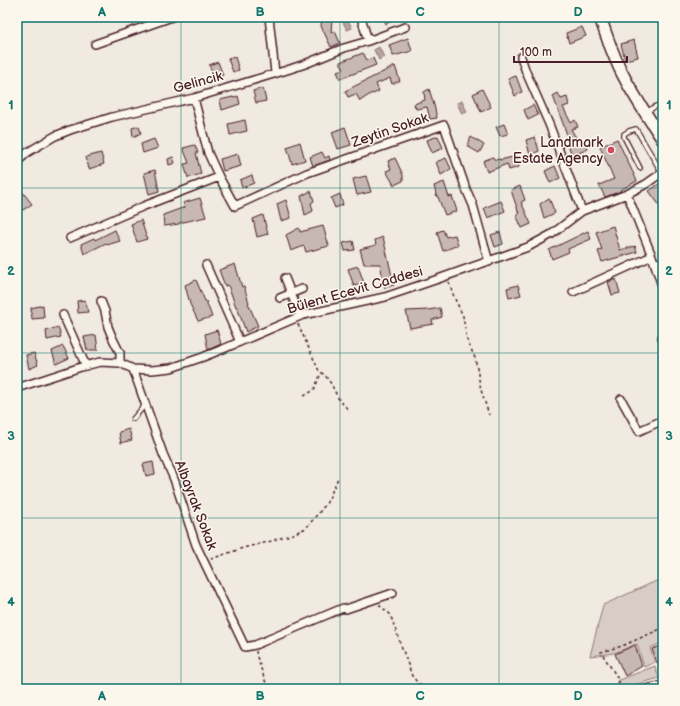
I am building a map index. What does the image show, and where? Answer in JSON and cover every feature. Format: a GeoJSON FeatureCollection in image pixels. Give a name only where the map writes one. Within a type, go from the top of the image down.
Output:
{"type":"FeatureCollection","features":[{"type":"Feature","properties":{"kind":"main road"},"geometry":{"type":"LineString","coordinates":[[600,17],[620,69],[645,113],[663,140]]}},
{"type":"Feature","properties":{"kind":"street"},"geometry":{"type":"LineString","coordinates":[[95,44],[172,17]]}},
{"type":"Feature","properties":{"kind":"street"},"geometry":{"type":"LineString","coordinates":[[269,17],[275,73]]}},
{"type":"Feature","properties":{"kind":"street"},"geometry":{"type":"LineString","coordinates":[[361,17],[368,41]]}},
{"type":"Feature","properties":{"kind":"street","name":"Gelincik"},"geometry":{"type":"LineString","coordinates":[[17,162],[28,152],[55,136],[70,130],[112,117],[194,98],[305,64],[344,48],[405,27]]}},
{"type":"Feature","properties":{"kind":"street"},"geometry":{"type":"LineString","coordinates":[[520,57],[549,124],[582,211]]}},
{"type":"Feature","properties":{"kind":"street"},"geometry":{"type":"LineString","coordinates":[[70,238],[144,206],[218,177],[208,153],[194,98]]}},
{"type":"Feature","properties":{"kind":"street","name":"Zeytin Sokak"},"geometry":{"type":"LineString","coordinates":[[218,177],[235,206],[307,173],[444,126],[473,205],[489,262]]}},
{"type":"Feature","properties":{"kind":"street","name":"Bülent Ecevit Caddesi"},"geometry":{"type":"LineString","coordinates":[[17,388],[100,362],[120,363],[133,369],[152,370],[171,368],[203,357],[298,317],[343,305],[385,297],[448,276],[528,247],[552,234],[582,211],[627,194],[646,184],[662,172]]}},
{"type":"Feature","properties":{"kind":"street"},"geometry":{"type":"LineString","coordinates":[[627,194],[653,259],[663,289]]}},
{"type":"Feature","properties":{"kind":"street"},"geometry":{"type":"LineString","coordinates":[[573,292],[653,259],[663,264]]}},
{"type":"Feature","properties":{"kind":"street"},"geometry":{"type":"LineString","coordinates":[[206,264],[240,342]]}},
{"type":"Feature","properties":{"kind":"street"},"geometry":{"type":"LineString","coordinates":[[285,278],[292,294],[298,317]]}},
{"type":"Feature","properties":{"kind":"street"},"geometry":{"type":"LineString","coordinates":[[280,298],[302,290]]}},
{"type":"Feature","properties":{"kind":"street"},"geometry":{"type":"LineString","coordinates":[[101,301],[108,326],[120,353],[120,363]]}},
{"type":"Feature","properties":{"kind":"street"},"geometry":{"type":"LineString","coordinates":[[63,315],[86,366]]}},
{"type":"Feature","properties":{"kind":"street","name":"Albayrak Sokak"},"geometry":{"type":"LineString","coordinates":[[133,369],[163,454],[174,479],[196,545],[244,647],[255,645]]}},
{"type":"Feature","properties":{"kind":"street"},"geometry":{"type":"LineString","coordinates":[[621,399],[639,431],[663,420]]}},
{"type":"Feature","properties":{"kind":"street"},"geometry":{"type":"LineString","coordinates":[[255,645],[343,608],[346,609],[392,593]]}},
{"type":"Feature","properties":{"kind":"street"},"geometry":{"type":"LineString","coordinates":[[646,689],[663,685]]}},
{"type":"Feature","properties":{"kind":"lane"},"geometry":{"type":"LineString","coordinates":[[645,113],[658,105],[663,104]]}},
{"type":"Feature","properties":{"kind":"lane"},"geometry":{"type":"LineString","coordinates":[[640,168],[624,138],[624,134],[636,129],[662,172]]}},
{"type":"Feature","properties":{"kind":"lane"},"geometry":{"type":"LineString","coordinates":[[133,419],[145,405]]}},
{"type":"Feature","properties":{"kind":"path"},"geometry":{"type":"LineString","coordinates":[[448,276],[454,297],[463,316],[467,340],[475,358],[481,390],[489,415]]}},
{"type":"Feature","properties":{"kind":"path"},"geometry":{"type":"LineString","coordinates":[[298,317],[314,362],[319,371],[325,374],[341,401],[349,411]]}},
{"type":"Feature","properties":{"kind":"path"},"geometry":{"type":"LineString","coordinates":[[304,396],[314,390],[321,372]]}},
{"type":"Feature","properties":{"kind":"path"},"geometry":{"type":"LineString","coordinates":[[204,562],[243,548],[293,534],[306,528],[326,504],[338,478]]}},
{"type":"Feature","properties":{"kind":"path"},"geometry":{"type":"LineString","coordinates":[[373,600],[390,614],[412,676],[426,689]]}},
{"type":"Feature","properties":{"kind":"path"},"geometry":{"type":"LineString","coordinates":[[622,689],[617,677],[601,652],[622,646],[663,628]]}},
{"type":"Feature","properties":{"kind":"path"},"geometry":{"type":"LineString","coordinates":[[255,645],[257,657],[268,689]]}},
{"type":"Feature","properties":{"kind":"path"},"geometry":{"type":"LineString","coordinates":[[663,665],[658,665],[663,678]]}},
{"type":"Feature","properties":{"kind":"shaded area"},"geometry":{"type":"Polygon","coordinates":[[[347,18],[352,28],[347,30],[342,20],[347,18]]]}},
{"type":"Feature","properties":{"kind":"shaded area"},"geometry":{"type":"Polygon","coordinates":[[[379,47],[384,57],[379,60],[374,50],[379,47]]]}},
{"type":"Feature","properties":{"kind":"shaded area"},"geometry":{"type":"Polygon","coordinates":[[[462,101],[467,112],[462,114],[457,103],[462,101]]]}},
{"type":"Feature","properties":{"kind":"shaded area"},"geometry":{"type":"Polygon","coordinates":[[[418,116],[419,122],[408,125],[407,119],[418,116]]]}},
{"type":"Feature","properties":{"kind":"shaded area"},"geometry":{"type":"Polygon","coordinates":[[[663,578],[663,642],[650,648],[655,662],[644,667],[637,644],[614,653],[590,656],[603,605],[663,578]]]}},
{"type":"Feature","properties":{"kind":"shaded area"},"geometry":{"type":"Polygon","coordinates":[[[655,666],[659,678],[620,689],[617,681],[655,666]]]}},
{"type":"Feature","properties":{"kind":"building"},"geometry":{"type":"Polygon","coordinates":[[[322,17],[332,17],[331,33],[335,31],[340,43],[331,47],[321,26],[322,17]]]}},
{"type":"Feature","properties":{"kind":"building"},"geometry":{"type":"Polygon","coordinates":[[[383,17],[399,17],[386,24],[383,17]]]}},
{"type":"Feature","properties":{"kind":"building"},"geometry":{"type":"Polygon","coordinates":[[[582,27],[586,36],[569,43],[566,33],[582,27]]]}},
{"type":"Feature","properties":{"kind":"building"},"geometry":{"type":"Polygon","coordinates":[[[408,38],[412,51],[393,56],[389,45],[408,38]]]}},
{"type":"Feature","properties":{"kind":"building"},"geometry":{"type":"Polygon","coordinates":[[[634,40],[638,57],[625,60],[621,44],[634,40]]]}},
{"type":"Feature","properties":{"kind":"building"},"geometry":{"type":"Polygon","coordinates":[[[363,53],[367,60],[373,58],[376,65],[340,79],[337,71],[344,69],[340,62],[363,53]]]}},
{"type":"Feature","properties":{"kind":"building"},"geometry":{"type":"Polygon","coordinates":[[[235,57],[239,70],[233,72],[228,59],[235,57]]]}},
{"type":"Feature","properties":{"kind":"building"},"geometry":{"type":"Polygon","coordinates":[[[218,62],[223,75],[215,78],[209,65],[218,62]]]}},
{"type":"Feature","properties":{"kind":"building"},"geometry":{"type":"Polygon","coordinates":[[[395,66],[400,81],[392,84],[390,78],[376,84],[379,91],[373,94],[372,93],[360,101],[356,94],[348,97],[345,91],[395,66]]]}},
{"type":"Feature","properties":{"kind":"building"},"geometry":{"type":"Polygon","coordinates":[[[516,76],[522,92],[515,96],[508,79],[516,76]]]}},
{"type":"Feature","properties":{"kind":"building"},"geometry":{"type":"Polygon","coordinates":[[[263,88],[266,101],[256,103],[253,91],[263,88]]]}},
{"type":"Feature","properties":{"kind":"building"},"geometry":{"type":"Polygon","coordinates":[[[429,89],[437,118],[430,119],[427,107],[416,109],[414,104],[425,100],[424,92],[429,89]]]}},
{"type":"Feature","properties":{"kind":"building"},"geometry":{"type":"Polygon","coordinates":[[[482,89],[491,107],[481,112],[473,94],[482,89]]]}},
{"type":"Feature","properties":{"kind":"building"},"geometry":{"type":"Polygon","coordinates":[[[558,93],[561,99],[567,97],[569,105],[563,107],[571,123],[575,120],[578,127],[571,129],[579,143],[584,140],[588,149],[572,156],[568,144],[570,143],[553,96],[558,93]]]}},
{"type":"Feature","properties":{"kind":"building"},"geometry":{"type":"Polygon","coordinates":[[[238,96],[240,104],[222,110],[220,100],[238,96]]]}},
{"type":"Feature","properties":{"kind":"building"},"geometry":{"type":"Polygon","coordinates":[[[533,105],[538,115],[528,120],[524,110],[533,105]]]}},
{"type":"Feature","properties":{"kind":"building"},"geometry":{"type":"Polygon","coordinates":[[[245,120],[247,131],[230,135],[228,124],[245,120]]]}},
{"type":"Feature","properties":{"kind":"building"},"geometry":{"type":"Polygon","coordinates":[[[504,124],[508,134],[500,136],[496,127],[504,124]]]}},
{"type":"Feature","properties":{"kind":"building"},"geometry":{"type":"Polygon","coordinates":[[[139,126],[141,133],[133,137],[132,128],[139,126]]]}},
{"type":"Feature","properties":{"kind":"building"},"geometry":{"type":"Polygon","coordinates":[[[345,127],[351,145],[338,149],[332,132],[345,127]]]}},
{"type":"Feature","properties":{"kind":"building"},"geometry":{"type":"Polygon","coordinates":[[[438,136],[443,148],[432,153],[427,140],[438,136]]]}},
{"type":"Feature","properties":{"kind":"building"},"geometry":{"type":"Polygon","coordinates":[[[471,137],[484,145],[479,153],[467,146],[471,137]]]}},
{"type":"Feature","properties":{"kind":"building"},"geometry":{"type":"Polygon","coordinates":[[[535,137],[539,151],[530,155],[526,140],[535,137]]]}},
{"type":"Feature","properties":{"kind":"building"},"geometry":{"type":"Polygon","coordinates":[[[154,139],[158,148],[143,153],[141,144],[154,139]]]}},
{"type":"Feature","properties":{"kind":"building"},"geometry":{"type":"Polygon","coordinates":[[[617,139],[637,181],[620,190],[621,191],[605,197],[599,185],[614,179],[600,147],[617,139]]]}},
{"type":"Feature","properties":{"kind":"building"},"geometry":{"type":"Polygon","coordinates":[[[300,142],[305,160],[292,164],[287,147],[300,142]]]}},
{"type":"Feature","properties":{"kind":"building"},"geometry":{"type":"Polygon","coordinates":[[[195,145],[198,153],[196,153],[201,174],[188,178],[184,164],[189,163],[183,148],[195,145]]]}},
{"type":"Feature","properties":{"kind":"building"},"geometry":{"type":"Polygon","coordinates":[[[322,152],[325,158],[329,156],[330,160],[313,166],[310,157],[322,152]]]}},
{"type":"Feature","properties":{"kind":"building"},"geometry":{"type":"Polygon","coordinates":[[[101,153],[104,164],[89,169],[86,157],[101,153]]]}},
{"type":"Feature","properties":{"kind":"building"},"geometry":{"type":"Polygon","coordinates":[[[238,154],[241,166],[223,171],[220,159],[238,154]]]}},
{"type":"Feature","properties":{"kind":"building"},"geometry":{"type":"Polygon","coordinates":[[[517,156],[519,167],[509,170],[507,164],[487,172],[483,161],[493,157],[495,160],[500,160],[517,156]]]}},
{"type":"Feature","properties":{"kind":"building"},"geometry":{"type":"Polygon","coordinates":[[[173,157],[175,163],[169,165],[168,159],[173,157]]]}},
{"type":"Feature","properties":{"kind":"building"},"geometry":{"type":"Polygon","coordinates":[[[395,158],[403,175],[403,181],[394,185],[386,171],[391,169],[388,161],[395,158]]]}},
{"type":"Feature","properties":{"kind":"building"},"geometry":{"type":"Polygon","coordinates":[[[446,158],[451,169],[441,175],[436,162],[446,158]]]}},
{"type":"Feature","properties":{"kind":"building"},"geometry":{"type":"Polygon","coordinates":[[[555,166],[560,178],[550,183],[545,171],[555,166]]]}},
{"type":"Feature","properties":{"kind":"building"},"geometry":{"type":"Polygon","coordinates":[[[155,170],[159,191],[149,194],[144,173],[155,170]]]}},
{"type":"Feature","properties":{"kind":"building"},"geometry":{"type":"Polygon","coordinates":[[[252,175],[254,183],[242,188],[240,180],[252,175]]]}},
{"type":"Feature","properties":{"kind":"building"},"geometry":{"type":"Polygon","coordinates":[[[366,176],[371,192],[357,195],[353,179],[366,176]]]}},
{"type":"Feature","properties":{"kind":"building"},"geometry":{"type":"Polygon","coordinates":[[[663,181],[663,210],[649,191],[663,181]]]}},
{"type":"Feature","properties":{"kind":"building"},"geometry":{"type":"Polygon","coordinates":[[[444,182],[449,197],[452,196],[457,211],[445,215],[434,186],[444,182]]]}},
{"type":"Feature","properties":{"kind":"building"},"geometry":{"type":"Polygon","coordinates":[[[17,185],[32,204],[23,210],[17,203],[17,185]]]}},
{"type":"Feature","properties":{"kind":"building"},"geometry":{"type":"Polygon","coordinates":[[[520,186],[525,200],[521,202],[531,224],[522,228],[516,215],[519,214],[511,190],[520,186]]]}},
{"type":"Feature","properties":{"kind":"building"},"geometry":{"type":"Polygon","coordinates":[[[311,191],[314,201],[311,203],[313,211],[305,215],[301,196],[311,191]]]}},
{"type":"Feature","properties":{"kind":"building"},"geometry":{"type":"Polygon","coordinates":[[[340,194],[343,205],[335,208],[331,198],[340,194]]]}},
{"type":"Feature","properties":{"kind":"building"},"geometry":{"type":"Polygon","coordinates":[[[200,198],[206,217],[164,226],[163,215],[185,207],[183,203],[200,198]]]}},
{"type":"Feature","properties":{"kind":"building"},"geometry":{"type":"Polygon","coordinates":[[[549,198],[555,213],[544,218],[540,204],[549,198]]]}},
{"type":"Feature","properties":{"kind":"building"},"geometry":{"type":"Polygon","coordinates":[[[286,200],[291,218],[281,221],[277,204],[286,200]]]}},
{"type":"Feature","properties":{"kind":"building"},"geometry":{"type":"Polygon","coordinates":[[[501,201],[505,211],[488,218],[484,208],[501,201]]]}},
{"type":"Feature","properties":{"kind":"building"},"geometry":{"type":"Polygon","coordinates":[[[263,215],[268,234],[257,237],[253,219],[263,215]]]}},
{"type":"Feature","properties":{"kind":"building"},"geometry":{"type":"Polygon","coordinates":[[[141,220],[147,239],[137,242],[131,224],[141,220]]]}},
{"type":"Feature","properties":{"kind":"building"},"geometry":{"type":"Polygon","coordinates":[[[323,226],[329,246],[306,252],[304,246],[291,251],[286,235],[299,228],[300,232],[323,226]]]}},
{"type":"Feature","properties":{"kind":"building"},"geometry":{"type":"Polygon","coordinates":[[[613,226],[620,250],[635,246],[637,252],[602,262],[598,251],[602,250],[596,232],[613,226]]]}},
{"type":"Feature","properties":{"kind":"building"},"geometry":{"type":"Polygon","coordinates":[[[115,230],[120,241],[107,245],[106,243],[84,254],[81,244],[94,238],[95,240],[115,230]]]}},
{"type":"Feature","properties":{"kind":"building"},"geometry":{"type":"Polygon","coordinates":[[[443,230],[446,237],[455,235],[458,245],[443,251],[437,232],[443,230]]]}},
{"type":"Feature","properties":{"kind":"building"},"geometry":{"type":"Polygon","coordinates":[[[588,231],[591,239],[568,249],[569,252],[552,259],[549,250],[588,231]]]}},
{"type":"Feature","properties":{"kind":"building"},"geometry":{"type":"Polygon","coordinates":[[[500,232],[503,244],[495,247],[491,235],[500,232]]]}},
{"type":"Feature","properties":{"kind":"building"},"geometry":{"type":"Polygon","coordinates":[[[383,237],[394,285],[385,288],[380,264],[364,264],[360,249],[376,245],[375,240],[383,237]]]}},
{"type":"Feature","properties":{"kind":"building"},"geometry":{"type":"Polygon","coordinates":[[[353,241],[355,250],[345,251],[343,243],[353,241]]]}},
{"type":"Feature","properties":{"kind":"building"},"geometry":{"type":"Polygon","coordinates":[[[235,264],[242,287],[244,286],[248,303],[258,326],[246,332],[228,285],[225,286],[219,270],[235,264]]]}},
{"type":"Feature","properties":{"kind":"building"},"geometry":{"type":"Polygon","coordinates":[[[358,266],[364,283],[354,286],[348,269],[358,266]]]}},
{"type":"Feature","properties":{"kind":"building"},"geometry":{"type":"Polygon","coordinates":[[[616,279],[620,293],[612,295],[608,282],[616,279]]]}},
{"type":"Feature","properties":{"kind":"building"},"geometry":{"type":"Polygon","coordinates":[[[196,280],[212,317],[198,321],[190,304],[185,285],[196,280]]]}},
{"type":"Feature","properties":{"kind":"building"},"geometry":{"type":"Polygon","coordinates":[[[518,285],[521,295],[509,298],[507,288],[518,285]]]}},
{"type":"Feature","properties":{"kind":"building"},"geometry":{"type":"Polygon","coordinates":[[[85,300],[88,312],[78,313],[77,301],[85,300]]]}},
{"type":"Feature","properties":{"kind":"building"},"geometry":{"type":"Polygon","coordinates":[[[43,305],[44,318],[32,319],[31,308],[43,305]]]}},
{"type":"Feature","properties":{"kind":"building"},"geometry":{"type":"Polygon","coordinates":[[[440,308],[442,317],[432,320],[433,324],[410,328],[406,311],[440,308]]]}},
{"type":"Feature","properties":{"kind":"building"},"geometry":{"type":"Polygon","coordinates":[[[58,327],[61,337],[47,340],[46,331],[58,327]]]}},
{"type":"Feature","properties":{"kind":"building"},"geometry":{"type":"Polygon","coordinates":[[[217,330],[221,344],[208,350],[205,334],[217,330]]]}},
{"type":"Feature","properties":{"kind":"building"},"geometry":{"type":"Polygon","coordinates":[[[96,335],[98,350],[87,350],[84,337],[96,335]]]}},
{"type":"Feature","properties":{"kind":"building"},"geometry":{"type":"Polygon","coordinates":[[[63,346],[69,358],[56,364],[52,351],[63,346]]]}},
{"type":"Feature","properties":{"kind":"building"},"geometry":{"type":"Polygon","coordinates":[[[34,353],[38,365],[29,369],[26,355],[34,353]]]}},
{"type":"Feature","properties":{"kind":"building"},"geometry":{"type":"Polygon","coordinates":[[[129,429],[132,440],[121,443],[119,432],[129,429]]]}},
{"type":"Feature","properties":{"kind":"building"},"geometry":{"type":"Polygon","coordinates":[[[153,462],[155,474],[146,476],[143,464],[153,462]]]}},
{"type":"Feature","properties":{"kind":"building"},"geometry":{"type":"Polygon","coordinates":[[[635,645],[642,666],[625,676],[615,654],[635,645]]]}},
{"type":"Feature","properties":{"kind":"building"},"geometry":{"type":"Polygon","coordinates":[[[663,645],[663,659],[657,663],[652,649],[663,645]]]}},
{"type":"Feature","properties":{"kind":"place","name":"Landmark Estate Agency"},"geometry":{"type":"Point","coordinates":[611,150]}}]}
